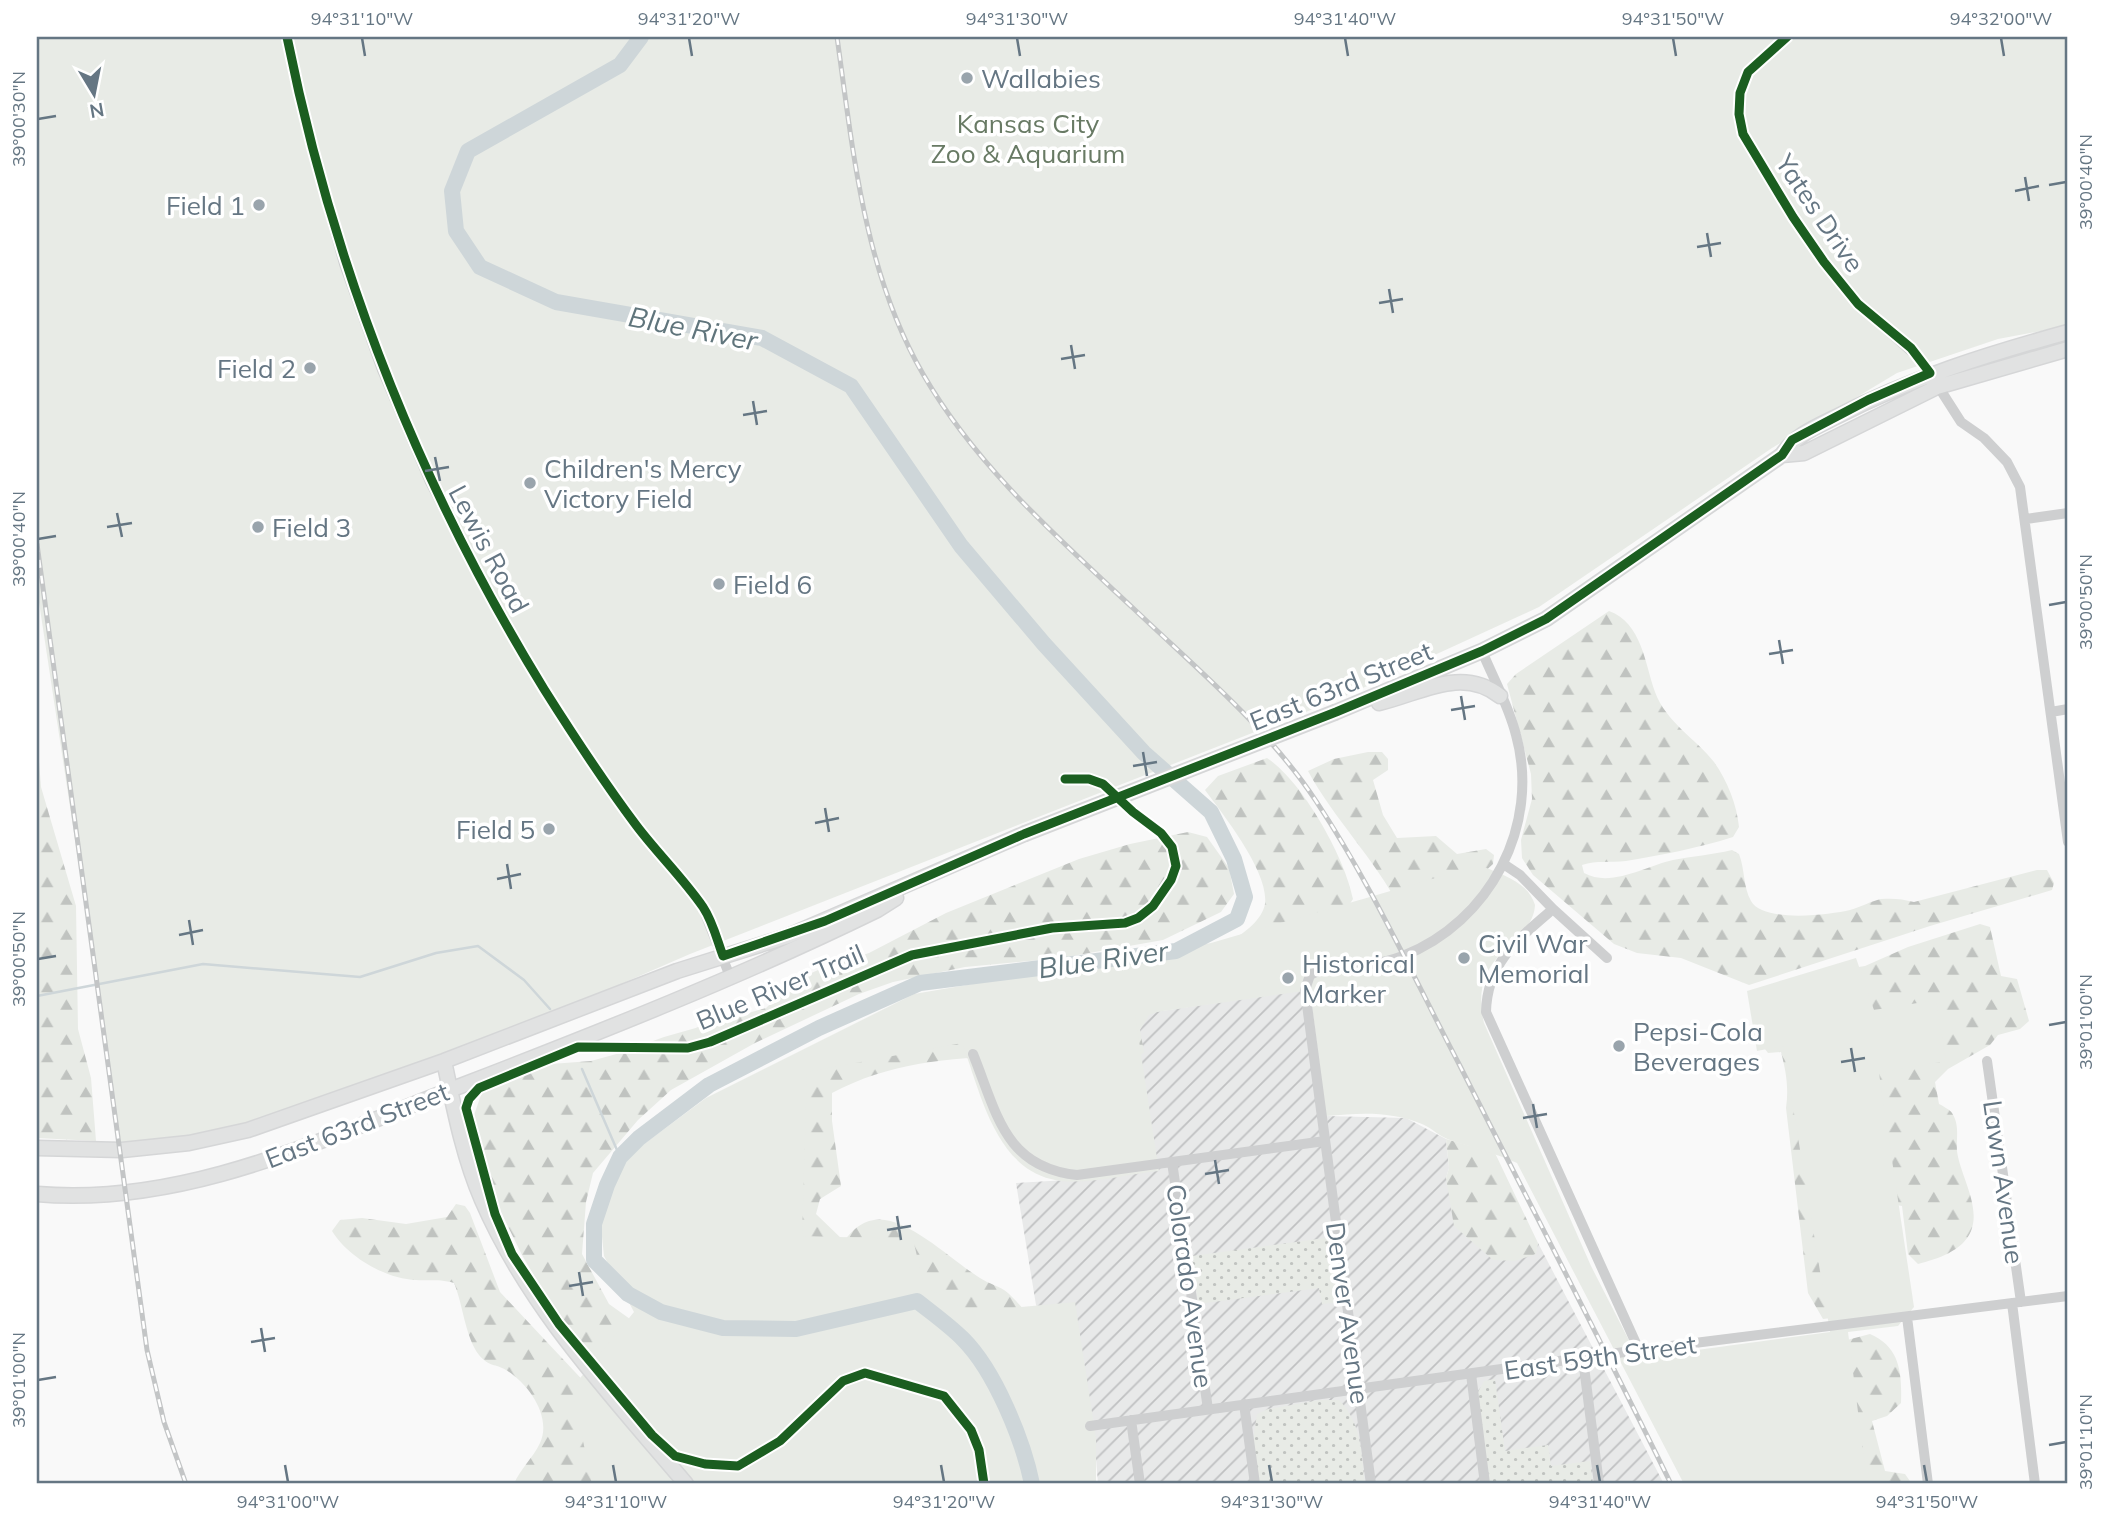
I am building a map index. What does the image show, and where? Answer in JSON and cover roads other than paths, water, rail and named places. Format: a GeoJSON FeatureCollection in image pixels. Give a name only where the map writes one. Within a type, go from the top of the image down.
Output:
{"type":"FeatureCollection","features":[{"type":"Feature","properties":{"kind":"main road","name":"East 63rd Street"},"geometry":{"type":"LineString","coordinates":[[37,1148],[122,1150],[189,1143],[248,1130],[443,1061],[723,956],[813,926],[1024,834],[1336,712],[1482,651],[1546,619],[1782,456],[1792,440],[1868,400],[1930,373],[2068,332]]}},
{"type":"Feature","properties":{"kind":"main road","name":"East 63rd Street"},"geometry":{"type":"LineString","coordinates":[[1782,456],[1804,453],[1937,387],[2068,349]]}},
{"type":"Feature","properties":{"kind":"main road"},"geometry":{"type":"LineString","coordinates":[[1336,712],[1466,680],[1486,685],[1500,696]]}},
{"type":"Feature","properties":{"kind":"main road","name":"East 63rd Street"},"geometry":{"type":"LineString","coordinates":[[37,1194],[76,1197],[128,1193],[233,1172],[731,979],[877,910],[929,876]]}},
{"type":"Feature","properties":{"kind":"main road"},"geometry":{"type":"LineString","coordinates":[[443,1061],[464,1146],[481,1198],[528,1286],[580,1358],[686,1484]]}},
{"type":"Feature","properties":{"kind":"street","name":"Lewis Road"},"geometry":{"type":"LineString","coordinates":[[287,37],[310,142],[344,264],[382,370],[430,482],[512,637],[614,796],[702,906],[731,979]]}},
{"type":"Feature","properties":{"kind":"street","name":"Yates Drive"},"geometry":{"type":"LineString","coordinates":[[1787,37],[1748,72],[1740,93],[1739,114],[1743,134],[1793,217],[1824,262],[1858,304],[1910,348],[1930,373],[1961,422],[1984,438],[2007,462],[2020,487],[2068,842]]}},
{"type":"Feature","properties":{"kind":"street"},"geometry":{"type":"LineString","coordinates":[[2026,519],[2068,513]]}},
{"type":"Feature","properties":{"kind":"street"},"geometry":{"type":"LineString","coordinates":[[1482,651],[1516,734],[1522,773],[1520,805],[1505,865],[1520,875],[1607,958]]}},
{"type":"Feature","properties":{"kind":"street"},"geometry":{"type":"LineString","coordinates":[[2052,712],[2068,709]]}},
{"type":"Feature","properties":{"kind":"street","name":"Denver Avenue"},"geometry":{"type":"LineString","coordinates":[[1371,1484],[1305,990],[1306,980],[1320,970],[1375,963],[1403,956],[1425,944],[1466,916],[1505,865]]}},
{"type":"Feature","properties":{"kind":"street"},"geometry":{"type":"LineString","coordinates":[[1553,909],[1527,931],[1501,960],[1487,986],[1486,1012],[1639,1350]]}},
{"type":"Feature","properties":{"kind":"street"},"geometry":{"type":"LineString","coordinates":[[973,1054],[1006,1136],[1023,1156],[1036,1165],[1056,1172],[1077,1175],[1325,1141]]}},
{"type":"Feature","properties":{"kind":"street","name":"Lawn Avenue"},"geometry":{"type":"LineString","coordinates":[[1987,1061],[2035,1484]]}},
{"type":"Feature","properties":{"kind":"street","name":"Colorado Avenue"},"geometry":{"type":"LineString","coordinates":[[1172,1162],[1208,1409]]}},
{"type":"Feature","properties":{"kind":"street","name":"East 59th Street"},"geometry":{"type":"LineString","coordinates":[[1090,1426],[1639,1350],[2068,1296]]}},
{"type":"Feature","properties":{"kind":"street"},"geometry":{"type":"LineString","coordinates":[[1907,1317],[1928,1484]]}},
{"type":"Feature","properties":{"kind":"street"},"geometry":{"type":"LineString","coordinates":[[1583,1359],[1600,1484]]}},
{"type":"Feature","properties":{"kind":"street"},"geometry":{"type":"LineString","coordinates":[[1471,1374],[1485,1484]]}},
{"type":"Feature","properties":{"kind":"street","name":"Colorado Avenue"},"geometry":{"type":"LineString","coordinates":[[1244,1404],[1255,1484]]}},
{"type":"Feature","properties":{"kind":"street"},"geometry":{"type":"LineString","coordinates":[[1131,1420],[1140,1484]]}},
{"type":"Feature","properties":{"kind":"waterway","name":"Blue River"},"geometry":{"type":"LineString","coordinates":[[641,37],[620,65],[468,151],[452,191],[456,231],[480,267],[556,302],[762,338],[851,386],[961,546],[1044,644],[1144,753],[1211,812],[1234,859],[1245,897],[1237,919],[1176,951],[920,983],[819,1028],[709,1085],[639,1138],[620,1157],[594,1224],[594,1260],[628,1294],[661,1312],[723,1328],[796,1329],[917,1301],[963,1339],[986,1369],[1015,1427],[1032,1484]]}},
{"type":"Feature","properties":{"kind":"waterway"},"geometry":{"type":"LineString","coordinates":[[37,996],[203,964],[360,977],[436,953],[478,946],[524,980],[550,1009]]}},
{"type":"Feature","properties":{"kind":"waterway"},"geometry":{"type":"LineString","coordinates":[[582,1069],[620,1157]]}},
{"type":"Feature","properties":{"kind":"railway"},"geometry":{"type":"LineString","coordinates":[[837,37],[856,167],[874,253],[903,335],[923,374],[944,408],[993,470],[1076,555],[1231,700],[1276,749],[1316,801],[1391,931],[1671,1484]]}},
{"type":"Feature","properties":{"kind":"railway"},"geometry":{"type":"LineString","coordinates":[[37,544],[147,1350],[164,1422],[186,1484]]}},
{"type":"Feature","properties":{"kind":"place","name":"Wallabies"},"geometry":{"type":"Point","coordinates":[967,78]}},
{"type":"Feature","properties":{"kind":"place","name":"Field 1"},"geometry":{"type":"Point","coordinates":[259,205]}},
{"type":"Feature","properties":{"kind":"place","name":"Field 2"},"geometry":{"type":"Point","coordinates":[310,368]}},
{"type":"Feature","properties":{"kind":"place","name":"Children's Mercy Victory Field"},"geometry":{"type":"Point","coordinates":[530,483]}},
{"type":"Feature","properties":{"kind":"place","name":"Field 3"},"geometry":{"type":"Point","coordinates":[258,527]}},
{"type":"Feature","properties":{"kind":"place","name":"Field 6"},"geometry":{"type":"Point","coordinates":[719,584]}},
{"type":"Feature","properties":{"kind":"place","name":"Field 5"},"geometry":{"type":"Point","coordinates":[549,829]}},
{"type":"Feature","properties":{"kind":"place","name":"Civil War Memorial"},"geometry":{"type":"Point","coordinates":[1464,958]}},
{"type":"Feature","properties":{"kind":"place","name":"Historical Marker"},"geometry":{"type":"Point","coordinates":[1288,978]}},
{"type":"Feature","properties":{"kind":"place","name":"Pepsi-Cola Beverages"},"geometry":{"type":"Point","coordinates":[1619,1046]}},
{"type":"Feature","properties":{"kind":"park label","name":"Kansas City Zoo & Aquarium"},"geometry":{"type":"Point","coordinates":[1028,138]}}]}
